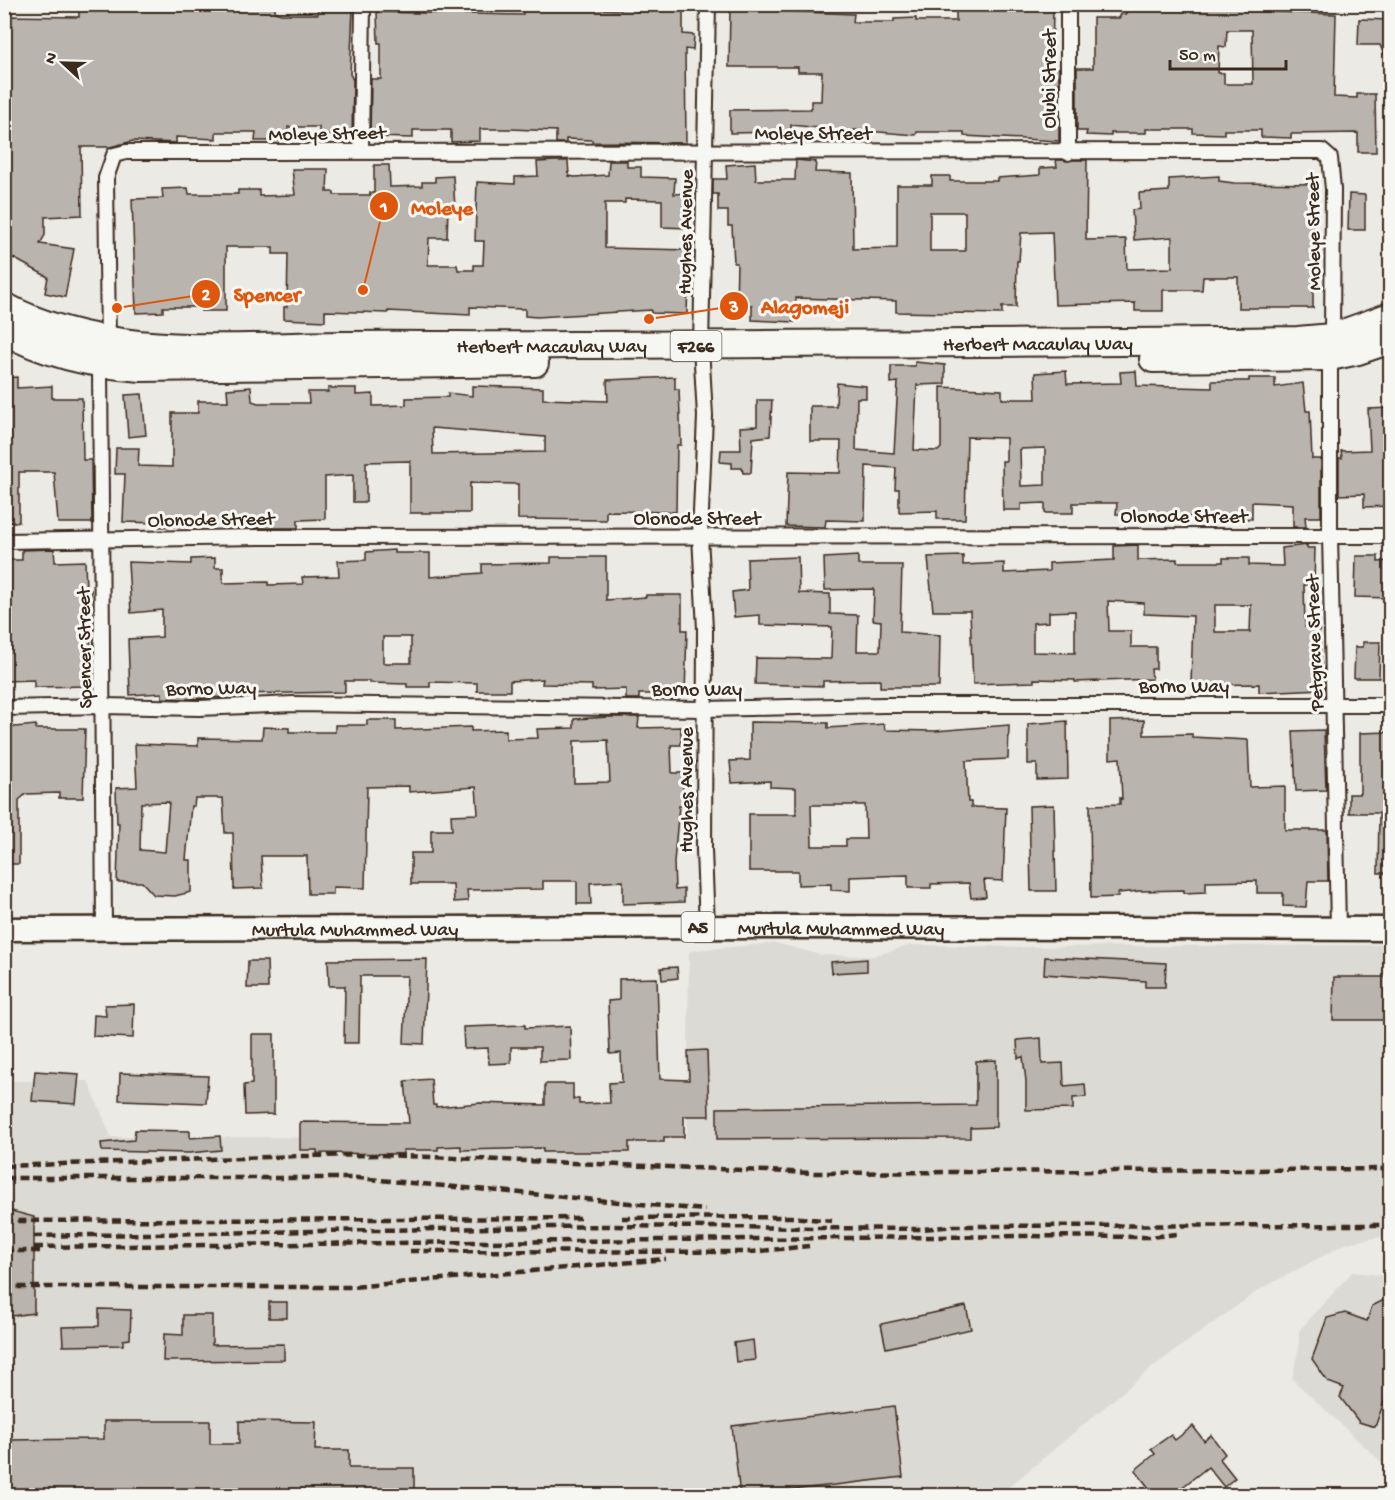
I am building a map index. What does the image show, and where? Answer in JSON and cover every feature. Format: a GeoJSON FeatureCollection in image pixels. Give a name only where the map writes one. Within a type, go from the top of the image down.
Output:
{"type":"FeatureCollection","features":[{"type":"Feature","properties":{"kind":"highway","name":"Herbert Macaulay Way"},"geometry":{"type":"LineString","coordinates":[[4,306],[33,321],[108,341],[207,346],[701,354]]}},
{"type":"Feature","properties":{"kind":"highway","name":"Herbert Macaulay Way"},"geometry":{"type":"LineString","coordinates":[[1331,347],[1390,316]]}},
{"type":"Feature","properties":{"kind":"highway","name":"Herbert Macaulay Way"},"geometry":{"type":"LineString","coordinates":[[4,331],[41,347],[100,365],[187,369],[701,354],[1331,347],[1390,340]]}},
{"type":"Feature","properties":{"kind":"main road","name":"Murtula Muhammed Way"},"geometry":{"type":"LineString","coordinates":[[4,929],[707,927],[1390,929]]}},
{"type":"Feature","properties":{"kind":"street"},"geometry":{"type":"LineString","coordinates":[[361,150],[363,4]]}},
{"type":"Feature","properties":{"kind":"street","name":"Hughes Avenue"},"geometry":{"type":"LineString","coordinates":[[707,927],[704,850],[705,629],[700,536],[705,416],[701,354],[708,4]]}},
{"type":"Feature","properties":{"kind":"street","name":"Olubi Street"},"geometry":{"type":"LineString","coordinates":[[1068,4],[1068,153]]}},
{"type":"Feature","properties":{"kind":"street","name":"Moleye Street"},"geometry":{"type":"LineString","coordinates":[[108,341],[106,178],[114,155],[126,152],[361,150],[705,153],[785,150],[1068,153],[1322,151],[1330,158],[1334,189],[1331,347]]}},
{"type":"Feature","properties":{"kind":"street","name":"Petgrave Street"},"geometry":{"type":"LineString","coordinates":[[1331,347],[1330,534],[1338,928]]}},
{"type":"Feature","properties":{"kind":"street","name":"Spencer Street"},"geometry":{"type":"LineString","coordinates":[[100,365],[104,929]]}},
{"type":"Feature","properties":{"kind":"street","name":"Olonode Street"},"geometry":{"type":"LineString","coordinates":[[4,541],[700,536],[1330,534],[1390,536]]}},
{"type":"Feature","properties":{"kind":"street","name":"Borno Way"},"geometry":{"type":"LineString","coordinates":[[4,708],[104,706],[199,708],[293,704],[705,709],[905,705],[1390,705]]}},
{"type":"Feature","properties":{"kind":"shaded area"},"geometry":{"type":"Polygon","coordinates":[[[776,943],[821,955],[873,956],[911,945],[1021,947],[1390,945],[1390,1235],[1347,1243],[1259,1290],[1155,1365],[999,1495],[5,1495],[4,1081],[88,1081],[111,1137],[687,1138],[689,952],[776,943]]]}},
{"type":"Feature","properties":{"kind":"shaded area"},"geometry":{"type":"Polygon","coordinates":[[[1352,1272],[1390,1276],[1390,1470],[1292,1379],[1299,1347],[1299,1331],[1352,1272]]]}},
{"type":"Feature","properties":{"kind":"building"},"geometry":{"type":"Polygon","coordinates":[[[110,4],[132,4],[132,8],[235,4],[235,8],[275,7],[275,12],[281,14],[318,14],[317,4],[339,4],[339,9],[353,9],[350,74],[353,80],[352,138],[350,142],[337,141],[337,136],[319,135],[319,127],[288,127],[287,141],[255,141],[256,132],[216,132],[216,139],[176,137],[176,143],[133,141],[110,147],[81,147],[82,215],[45,217],[45,235],[40,244],[74,249],[65,297],[45,293],[48,277],[4,253],[4,16],[79,17],[79,10],[110,9],[110,4]]]}},
{"type":"Feature","properties":{"kind":"building"},"geometry":{"type":"Polygon","coordinates":[[[621,4],[637,4],[637,11],[683,11],[683,34],[694,35],[693,50],[685,49],[686,143],[592,142],[592,140],[566,139],[566,143],[556,143],[556,131],[511,129],[480,129],[480,141],[451,142],[451,130],[413,130],[413,138],[370,137],[371,79],[381,79],[381,43],[378,43],[377,12],[523,15],[523,9],[534,9],[534,7],[621,10],[621,4]]]}},
{"type":"Feature","properties":{"kind":"building"},"geometry":{"type":"Polygon","coordinates":[[[999,4],[1053,6],[1052,68],[1059,68],[1059,141],[964,136],[964,132],[917,132],[916,135],[854,130],[854,141],[841,140],[841,134],[820,133],[820,128],[791,125],[791,132],[730,133],[730,110],[811,109],[811,101],[821,101],[822,72],[798,72],[798,67],[729,67],[730,9],[854,14],[853,22],[894,22],[894,19],[916,18],[916,21],[956,21],[956,8],[999,9],[999,4]]]}},
{"type":"Feature","properties":{"kind":"building"},"geometry":{"type":"Polygon","coordinates":[[[1148,4],[1251,4],[1250,11],[1336,14],[1334,97],[1357,98],[1357,94],[1375,94],[1376,152],[1358,152],[1358,133],[1291,134],[1291,138],[1261,137],[1261,130],[1224,130],[1224,134],[1193,133],[1193,129],[1146,129],[1146,133],[1111,133],[1111,136],[1086,135],[1087,131],[1077,131],[1077,68],[1093,68],[1093,18],[1120,18],[1120,14],[1126,14],[1126,10],[1148,11],[1148,4]],[[1227,30],[1226,47],[1219,46],[1218,73],[1224,73],[1224,84],[1253,84],[1252,30],[1227,30]]]}},
{"type":"Feature","properties":{"kind":"building"},"geometry":{"type":"Polygon","coordinates":[[[1359,19],[1390,20],[1390,69],[1380,45],[1358,45],[1359,19]]]}},
{"type":"Feature","properties":{"kind":"building"},"geometry":{"type":"Polygon","coordinates":[[[796,160],[816,162],[815,172],[852,173],[853,249],[897,248],[897,185],[932,185],[932,176],[950,176],[950,181],[997,181],[997,178],[1040,175],[1040,168],[1057,167],[1056,160],[1087,160],[1086,240],[1126,239],[1127,269],[1172,268],[1172,237],[1134,240],[1132,210],[1140,209],[1139,193],[1169,191],[1169,179],[1219,176],[1219,181],[1234,183],[1313,184],[1313,308],[1238,308],[1238,277],[1203,277],[1202,290],[1163,290],[1163,311],[1135,311],[1135,303],[1055,305],[1052,232],[1021,233],[1019,261],[1017,261],[1016,307],[1002,307],[1002,314],[896,312],[896,301],[796,298],[795,322],[752,320],[752,305],[736,304],[737,263],[734,263],[732,226],[728,226],[728,211],[718,211],[718,194],[713,194],[713,179],[727,179],[726,165],[755,163],[756,180],[795,180],[796,160]],[[930,212],[930,251],[965,251],[965,212],[930,212]]]}},
{"type":"Feature","properties":{"kind":"building"},"geometry":{"type":"Polygon","coordinates":[[[568,161],[569,176],[575,177],[608,175],[609,161],[627,161],[627,167],[641,167],[641,177],[675,178],[674,194],[689,193],[689,228],[662,227],[662,200],[625,199],[625,203],[605,203],[605,248],[689,250],[687,314],[651,313],[651,310],[537,317],[525,316],[525,309],[470,307],[470,315],[325,311],[325,321],[284,319],[284,307],[287,307],[288,254],[273,254],[273,247],[226,247],[226,311],[201,311],[201,307],[163,307],[163,312],[136,313],[132,199],[163,198],[162,189],[188,188],[189,194],[238,194],[238,190],[259,190],[259,196],[295,195],[292,169],[328,169],[327,192],[334,192],[334,195],[374,193],[374,165],[389,165],[390,187],[422,186],[422,182],[435,182],[435,177],[453,176],[455,208],[448,208],[447,238],[429,238],[428,265],[457,265],[458,270],[474,270],[474,265],[483,265],[484,241],[475,241],[477,182],[515,184],[515,177],[538,176],[537,162],[568,161]]]}},
{"type":"Feature","properties":{"kind":"building"},"geometry":{"type":"Polygon","coordinates":[[[1349,194],[1365,195],[1365,230],[1348,230],[1349,194]]]}},
{"type":"Feature","properties":{"kind":"building"},"geometry":{"type":"Polygon","coordinates":[[[915,362],[945,365],[945,384],[917,385],[914,450],[938,451],[941,448],[941,387],[1002,390],[1002,399],[1036,399],[1035,373],[1066,371],[1067,384],[1121,383],[1120,372],[1136,371],[1137,386],[1212,388],[1212,381],[1249,381],[1249,378],[1275,378],[1275,387],[1303,383],[1306,411],[1310,411],[1312,459],[1321,459],[1321,517],[1305,517],[1306,527],[1293,527],[1293,504],[1252,502],[1252,519],[1116,514],[1117,503],[1073,503],[1073,513],[1045,513],[1045,503],[1021,504],[1021,510],[1003,510],[1002,461],[1006,461],[1006,438],[967,437],[965,519],[937,519],[937,511],[899,512],[899,489],[895,489],[896,468],[866,466],[865,521],[826,520],[825,527],[786,526],[788,472],[840,473],[841,441],[810,441],[810,406],[836,406],[837,383],[866,386],[866,398],[857,398],[856,450],[894,453],[898,382],[891,383],[891,366],[915,366],[915,362]],[[1045,448],[1020,449],[1021,486],[1045,485],[1045,448]]]}},
{"type":"Feature","properties":{"kind":"building"},"geometry":{"type":"Polygon","coordinates":[[[17,377],[17,388],[52,386],[52,398],[82,398],[83,460],[91,460],[92,523],[58,523],[54,472],[19,472],[19,522],[4,522],[4,378],[17,377]]]}},
{"type":"Feature","properties":{"kind":"building"},"geometry":{"type":"Polygon","coordinates":[[[675,377],[675,389],[679,389],[681,445],[677,445],[676,512],[606,511],[606,520],[518,519],[518,484],[470,483],[470,513],[410,513],[410,461],[366,462],[366,502],[353,502],[353,475],[325,477],[325,519],[298,520],[298,528],[231,528],[231,524],[159,527],[159,523],[123,522],[125,474],[115,474],[116,448],[139,448],[138,466],[172,467],[172,413],[198,413],[198,401],[228,401],[227,389],[251,387],[252,401],[258,403],[309,403],[308,392],[328,392],[328,388],[356,388],[356,395],[373,394],[373,406],[406,405],[406,398],[448,397],[448,393],[472,396],[472,386],[543,388],[543,399],[608,401],[607,380],[675,377]],[[432,428],[433,454],[545,452],[545,437],[432,428]]]}},
{"type":"Feature","properties":{"kind":"building"},"geometry":{"type":"Polygon","coordinates":[[[142,394],[146,435],[128,437],[125,395],[142,394]]]}},
{"type":"Feature","properties":{"kind":"building"},"geometry":{"type":"Polygon","coordinates":[[[757,400],[772,400],[770,436],[753,438],[751,473],[743,473],[742,468],[732,468],[732,463],[720,462],[721,450],[741,450],[740,427],[757,426],[757,400]]]}},
{"type":"Feature","properties":{"kind":"building"},"geometry":{"type":"Polygon","coordinates":[[[1390,408],[1390,506],[1364,507],[1364,494],[1339,495],[1339,458],[1342,458],[1341,451],[1370,450],[1368,409],[1390,408]]]}},
{"type":"Feature","properties":{"kind":"building"},"geometry":{"type":"Polygon","coordinates":[[[1138,545],[1138,560],[1177,559],[1177,562],[1223,562],[1223,558],[1249,558],[1249,565],[1283,566],[1282,548],[1307,545],[1307,548],[1315,548],[1314,585],[1304,585],[1305,627],[1319,626],[1323,689],[1259,692],[1259,684],[1191,685],[1193,616],[1144,614],[1144,603],[1108,601],[1109,631],[1131,631],[1131,647],[1156,647],[1156,669],[1151,669],[1152,679],[1075,682],[1075,680],[1034,679],[1034,682],[973,684],[970,611],[933,611],[928,557],[963,556],[963,565],[1004,563],[1004,573],[1049,571],[1049,563],[1114,560],[1114,546],[1138,545]],[[1215,605],[1215,632],[1250,632],[1251,605],[1215,605]],[[1075,611],[1049,612],[1049,622],[1033,623],[1033,652],[1075,653],[1075,611]]]}},
{"type":"Feature","properties":{"kind":"building"},"geometry":{"type":"Polygon","coordinates":[[[54,549],[55,562],[85,561],[86,590],[91,590],[90,686],[34,687],[34,680],[4,681],[4,560],[22,560],[22,550],[54,549]]]}},
{"type":"Feature","properties":{"kind":"building"},"geometry":{"type":"Polygon","coordinates":[[[394,550],[394,553],[430,553],[430,577],[482,573],[482,564],[551,563],[551,557],[606,557],[606,600],[646,597],[646,595],[682,595],[682,630],[687,630],[685,694],[639,694],[639,699],[626,699],[626,689],[592,690],[592,685],[542,684],[543,679],[510,681],[510,691],[477,691],[477,683],[430,682],[430,687],[407,687],[407,684],[345,681],[345,692],[226,694],[226,697],[189,699],[162,698],[162,693],[130,695],[128,639],[162,637],[162,610],[131,613],[128,562],[191,564],[191,559],[215,558],[215,568],[223,568],[223,583],[303,584],[302,577],[339,576],[338,561],[366,560],[366,552],[394,550]],[[383,637],[383,663],[411,663],[411,637],[383,637]]]}},
{"type":"Feature","properties":{"kind":"building"},"geometry":{"type":"Polygon","coordinates":[[[858,556],[858,565],[902,565],[900,632],[940,635],[939,687],[880,687],[880,680],[823,681],[823,686],[755,684],[756,658],[831,659],[832,627],[760,625],[760,615],[734,617],[732,592],[748,590],[747,559],[798,557],[799,593],[830,594],[830,614],[858,615],[857,651],[880,651],[881,621],[873,620],[874,589],[825,590],[824,558],[858,556]]]}},
{"type":"Feature","properties":{"kind":"building"},"geometry":{"type":"Polygon","coordinates":[[[1356,556],[1378,556],[1378,562],[1390,561],[1390,598],[1355,597],[1356,556]]]}},
{"type":"Feature","properties":{"kind":"building"},"geometry":{"type":"Polygon","coordinates":[[[1363,642],[1380,642],[1379,678],[1354,678],[1355,647],[1363,647],[1363,642]]]}},
{"type":"Feature","properties":{"kind":"building"},"geometry":{"type":"Polygon","coordinates":[[[639,717],[638,728],[681,727],[681,745],[671,745],[672,773],[686,773],[686,786],[683,786],[683,806],[679,806],[674,862],[675,890],[684,889],[684,902],[623,904],[623,881],[590,883],[591,904],[577,904],[577,881],[543,881],[543,889],[467,890],[468,901],[454,902],[453,884],[411,884],[411,853],[431,853],[431,830],[452,830],[451,815],[478,814],[476,787],[409,792],[409,786],[367,787],[365,888],[333,887],[333,894],[308,894],[307,856],[261,856],[263,888],[234,889],[233,833],[225,833],[223,798],[195,798],[194,806],[191,806],[186,860],[191,860],[191,892],[175,896],[154,895],[142,882],[117,882],[119,823],[117,823],[116,788],[137,787],[135,744],[198,746],[198,738],[262,739],[263,727],[289,728],[289,732],[335,732],[335,725],[367,725],[367,720],[396,720],[396,730],[471,727],[471,731],[506,730],[506,739],[538,738],[537,729],[574,728],[574,719],[639,717]],[[608,740],[574,741],[574,783],[610,782],[608,740]],[[169,802],[141,803],[140,850],[165,852],[169,802]]]}},
{"type":"Feature","properties":{"kind":"building"},"geometry":{"type":"Polygon","coordinates":[[[1144,720],[1144,735],[1192,734],[1192,737],[1248,740],[1250,787],[1285,786],[1285,830],[1327,830],[1328,881],[1308,881],[1306,907],[1283,906],[1283,893],[1257,893],[1257,881],[1206,882],[1206,892],[1140,891],[1118,893],[1118,897],[1091,898],[1090,805],[1120,804],[1120,798],[1122,799],[1120,758],[1110,759],[1110,721],[1144,720]]]}},
{"type":"Feature","properties":{"kind":"building"},"geometry":{"type":"Polygon","coordinates":[[[1067,721],[1068,779],[1037,780],[1037,764],[1028,764],[1028,724],[1067,721]]]}},
{"type":"Feature","properties":{"kind":"building"},"geometry":{"type":"Polygon","coordinates":[[[750,722],[828,723],[828,728],[884,724],[885,730],[935,731],[1009,725],[1008,759],[966,761],[968,802],[971,802],[971,807],[1006,808],[1003,881],[984,880],[986,897],[971,898],[969,883],[931,884],[931,888],[908,888],[908,875],[850,877],[850,891],[831,890],[831,884],[798,885],[798,871],[749,871],[749,814],[796,814],[796,788],[770,787],[770,781],[732,783],[730,761],[750,760],[750,722]],[[811,805],[812,846],[846,846],[846,839],[866,839],[865,805],[811,805]]]}},
{"type":"Feature","properties":{"kind":"building"},"geometry":{"type":"Polygon","coordinates":[[[36,725],[36,729],[85,729],[83,798],[59,798],[59,793],[26,794],[19,800],[19,864],[4,864],[4,728],[36,725]]]}},
{"type":"Feature","properties":{"kind":"building"},"geometry":{"type":"Polygon","coordinates":[[[1324,730],[1326,790],[1296,791],[1293,731],[1324,730]]]}},
{"type":"Feature","properties":{"kind":"building"},"geometry":{"type":"Polygon","coordinates":[[[1390,732],[1390,873],[1378,873],[1379,813],[1349,813],[1349,794],[1360,794],[1360,733],[1390,732]]]}},
{"type":"Feature","properties":{"kind":"building"},"geometry":{"type":"Polygon","coordinates":[[[1054,805],[1056,891],[1031,891],[1029,806],[1054,805]]]}},
{"type":"Feature","properties":{"kind":"building"},"geometry":{"type":"Polygon","coordinates":[[[1045,957],[1166,963],[1165,987],[1145,987],[1145,981],[1044,974],[1045,957]]]}},
{"type":"Feature","properties":{"kind":"building"},"geometry":{"type":"Polygon","coordinates":[[[427,959],[424,1044],[404,1043],[407,976],[360,976],[359,1043],[344,1043],[345,986],[329,986],[328,960],[427,959]]]}},
{"type":"Feature","properties":{"kind":"building"},"geometry":{"type":"Polygon","coordinates":[[[867,959],[867,971],[832,973],[831,962],[867,959]]]}},
{"type":"Feature","properties":{"kind":"building"},"geometry":{"type":"Polygon","coordinates":[[[248,961],[267,961],[268,988],[247,988],[248,961]]]}},
{"type":"Feature","properties":{"kind":"building"},"geometry":{"type":"Polygon","coordinates":[[[677,967],[678,978],[662,980],[661,968],[677,967]]]}},
{"type":"Feature","properties":{"kind":"building"},"geometry":{"type":"Polygon","coordinates":[[[1334,977],[1390,977],[1390,1020],[1333,1020],[1334,977]]]}},
{"type":"Feature","properties":{"kind":"building"},"geometry":{"type":"Polygon","coordinates":[[[657,978],[660,1079],[689,1080],[688,1051],[707,1050],[709,1116],[684,1116],[684,1137],[664,1137],[664,1142],[629,1142],[629,1152],[543,1152],[543,1148],[461,1150],[461,1146],[438,1147],[438,1150],[403,1150],[403,1154],[317,1153],[317,1150],[300,1150],[300,1122],[409,1123],[405,1081],[431,1079],[433,1105],[436,1107],[480,1103],[545,1105],[545,1084],[573,1084],[573,1099],[579,1099],[579,1104],[610,1103],[609,1083],[622,1082],[621,1053],[610,1054],[608,1001],[619,1000],[619,979],[657,978]]]}},
{"type":"Feature","properties":{"kind":"building"},"geometry":{"type":"Polygon","coordinates":[[[134,1004],[133,1038],[93,1036],[94,1015],[106,1016],[105,1005],[134,1004]]]}},
{"type":"Feature","properties":{"kind":"building"},"geometry":{"type":"Polygon","coordinates":[[[525,1025],[525,1028],[570,1026],[571,1060],[540,1061],[540,1047],[511,1047],[511,1063],[489,1064],[488,1048],[464,1049],[463,1027],[525,1025]]]}},
{"type":"Feature","properties":{"kind":"building"},"geometry":{"type":"Polygon","coordinates":[[[252,1034],[274,1034],[274,1114],[245,1115],[244,1085],[252,1084],[252,1034]]]}},
{"type":"Feature","properties":{"kind":"building"},"geometry":{"type":"Polygon","coordinates":[[[1041,1038],[1042,1064],[1063,1063],[1064,1086],[1085,1084],[1086,1097],[1073,1098],[1073,1109],[1026,1110],[1023,1057],[1018,1058],[1017,1040],[1041,1038]]]}},
{"type":"Feature","properties":{"kind":"building"},"geometry":{"type":"Polygon","coordinates":[[[996,1060],[996,1127],[970,1128],[970,1138],[717,1139],[717,1108],[976,1105],[976,1061],[996,1060]]]}},
{"type":"Feature","properties":{"kind":"building"},"geometry":{"type":"Polygon","coordinates":[[[35,1071],[79,1074],[76,1104],[32,1101],[35,1071]]]}},
{"type":"Feature","properties":{"kind":"building"},"geometry":{"type":"Polygon","coordinates":[[[120,1073],[208,1076],[206,1103],[119,1100],[120,1073]]]}},
{"type":"Feature","properties":{"kind":"building"},"geometry":{"type":"Polygon","coordinates":[[[135,1130],[190,1131],[190,1138],[220,1136],[221,1150],[189,1153],[102,1151],[101,1143],[134,1140],[135,1130]]]}},
{"type":"Feature","properties":{"kind":"building"},"geometry":{"type":"Polygon","coordinates":[[[4,1209],[34,1217],[34,1313],[4,1317],[4,1209]]]}},
{"type":"Feature","properties":{"kind":"building"},"geometry":{"type":"Polygon","coordinates":[[[1390,1297],[1390,1385],[1375,1427],[1359,1422],[1340,1397],[1344,1388],[1328,1382],[1312,1359],[1327,1318],[1345,1313],[1367,1321],[1372,1306],[1390,1297]]]}},
{"type":"Feature","properties":{"kind":"building"},"geometry":{"type":"Polygon","coordinates":[[[269,1302],[287,1302],[287,1318],[269,1318],[269,1302]]]}},
{"type":"Feature","properties":{"kind":"building"},"geometry":{"type":"Polygon","coordinates":[[[966,1306],[971,1329],[886,1348],[881,1324],[966,1306]]]}},
{"type":"Feature","properties":{"kind":"building"},"geometry":{"type":"Polygon","coordinates":[[[99,1309],[131,1310],[130,1339],[123,1340],[123,1345],[63,1346],[62,1327],[99,1326],[99,1309]]]}},
{"type":"Feature","properties":{"kind":"building"},"geometry":{"type":"Polygon","coordinates":[[[183,1315],[212,1315],[212,1345],[284,1344],[284,1360],[163,1361],[164,1334],[183,1335],[183,1315]]]}},
{"type":"Feature","properties":{"kind":"building"},"geometry":{"type":"Polygon","coordinates":[[[753,1340],[755,1360],[736,1362],[734,1343],[753,1340]]]}},
{"type":"Feature","properties":{"kind":"building"},"geometry":{"type":"Polygon","coordinates":[[[894,1406],[903,1477],[740,1496],[732,1426],[894,1406]]]}},
{"type":"Feature","properties":{"kind":"building"},"geometry":{"type":"Polygon","coordinates":[[[104,1421],[210,1421],[210,1444],[239,1444],[239,1421],[316,1422],[315,1450],[349,1450],[349,1468],[414,1468],[414,1496],[4,1496],[4,1440],[104,1439],[104,1421]]]}},
{"type":"Feature","properties":{"kind":"building"},"geometry":{"type":"Polygon","coordinates":[[[1193,1426],[1204,1441],[1211,1435],[1225,1454],[1220,1459],[1235,1478],[1224,1487],[1208,1467],[1171,1496],[1139,1496],[1149,1488],[1135,1470],[1155,1454],[1151,1449],[1171,1435],[1175,1440],[1193,1426]]]}},
{"type":"Feature","properties":{"kind":"railway"},"geometry":{"type":"LineString","coordinates":[[4,1166],[381,1155],[814,1173],[1390,1169]]}},
{"type":"Feature","properties":{"kind":"railway"},"geometry":{"type":"LineString","coordinates":[[4,1178],[358,1178],[705,1210]]}},
{"type":"Feature","properties":{"kind":"railway"},"geometry":{"type":"LineString","coordinates":[[622,1218],[791,1217],[832,1221]]}},
{"type":"Feature","properties":{"kind":"railway"},"geometry":{"type":"LineString","coordinates":[[4,1221],[583,1218]]}},
{"type":"Feature","properties":{"kind":"railway"},"geometry":{"type":"LineString","coordinates":[[34,1236],[606,1226],[922,1229],[955,1226],[1390,1225]]}},
{"type":"Feature","properties":{"kind":"railway"},"geometry":{"type":"LineString","coordinates":[[34,1247],[1023,1236],[1149,1237],[1177,1234]]}},
{"type":"Feature","properties":{"kind":"railway"},"geometry":{"type":"LineString","coordinates":[[410,1251],[751,1252],[809,1246]]}},
{"type":"Feature","properties":{"kind":"railway"},"geometry":{"type":"LineString","coordinates":[[4,1251],[41,1251]]}},
{"type":"Feature","properties":{"kind":"railway"},"geometry":{"type":"LineString","coordinates":[[4,1287],[352,1287],[666,1259]]}},
{"type":"Feature","properties":{"kind":"place","name":"Moleye"},"geometry":{"type":"Point","coordinates":[363,290]}},
{"type":"Feature","properties":{"kind":"place","name":"Spencer"},"geometry":{"type":"Point","coordinates":[117,308]}},
{"type":"Feature","properties":{"kind":"place","name":"Alagomeji"},"geometry":{"type":"Point","coordinates":[649,319]}}]}
